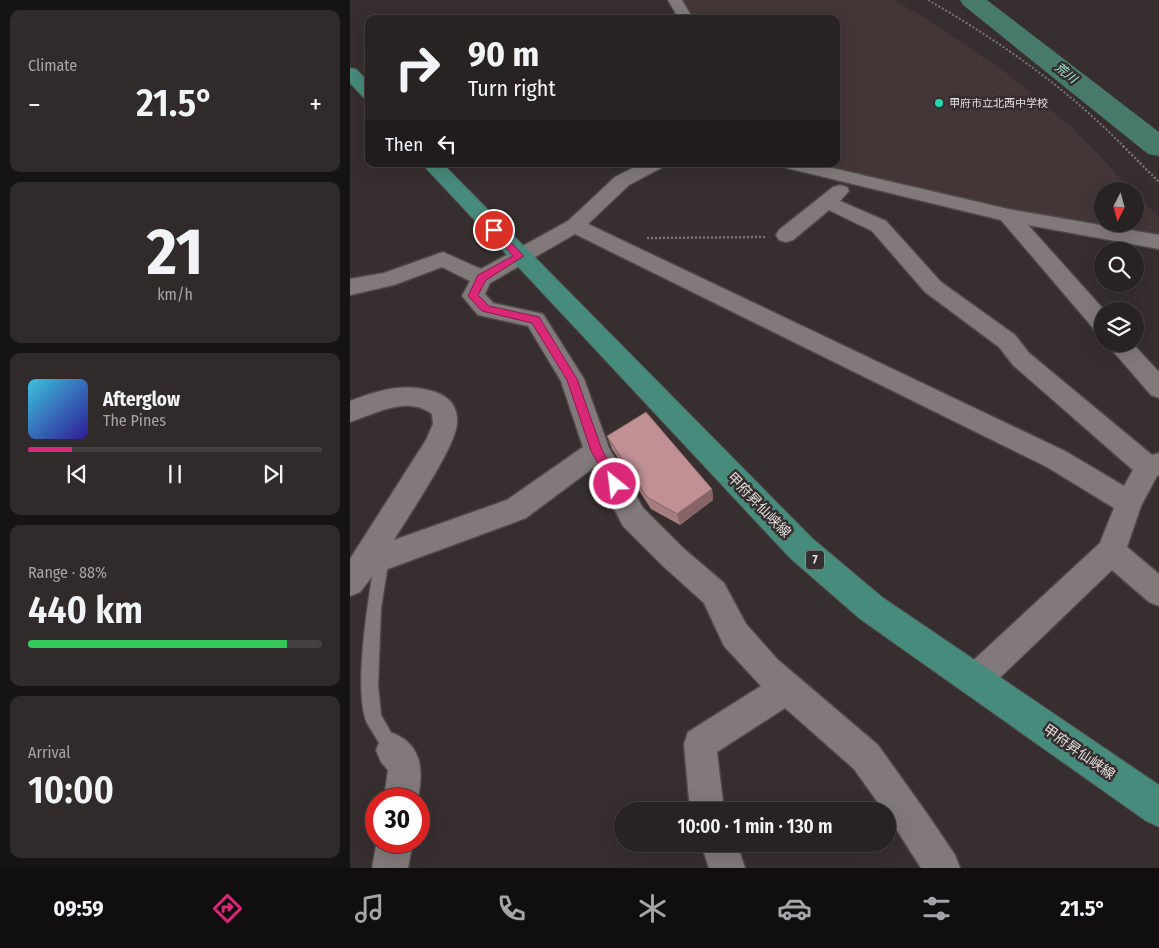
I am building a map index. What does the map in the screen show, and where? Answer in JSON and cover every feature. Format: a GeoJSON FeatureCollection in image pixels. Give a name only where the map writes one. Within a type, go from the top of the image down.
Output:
{"type":"FeatureCollection","features":[{"type":"Feature","properties":{"kind":"main road"},"geometry":{"type":"LineString","coordinates":[[350,73],[365,89]]}},
{"type":"Feature","properties":{"kind":"main road","name":"甲府昇仙峡線"},"geometry":{"type":"LineString","coordinates":[[435,167],[801,548],[871,608],[1159,808]]}},
{"type":"Feature","properties":{"kind":"street"},"geometry":{"type":"LineString","coordinates":[[675,0],[684,15]]}},
{"type":"Feature","properties":{"kind":"street"},"geometry":{"type":"LineString","coordinates":[[649,167],[622,181],[575,226],[482,278],[473,296],[486,309],[535,320],[572,379],[597,451],[633,516],[714,593],[735,635],[766,670],[866,757],[916,827],[942,868]]}},
{"type":"Feature","properties":{"kind":"street"},"geometry":{"type":"LineString","coordinates":[[806,167],[1008,215],[1159,242]]}},
{"type":"Feature","properties":{"kind":"street"},"geometry":{"type":"LineString","coordinates":[[786,235],[855,178]]}},
{"type":"Feature","properties":{"kind":"street"},"geometry":{"type":"LineString","coordinates":[[826,202],[879,226],[933,287],[1006,341],[1021,359],[1153,466],[1129,503],[1111,552],[975,680]]}},
{"type":"Feature","properties":{"kind":"street"},"geometry":{"type":"LineString","coordinates":[[1008,215],[1094,314]]}},
{"type":"Feature","properties":{"kind":"street"},"geometry":{"type":"LineString","coordinates":[[575,226],[1056,459],[1129,503]]}},
{"type":"Feature","properties":{"kind":"street"},"geometry":{"type":"LineString","coordinates":[[350,286],[388,280],[443,259],[482,278]]}},
{"type":"Feature","properties":{"kind":"street"},"geometry":{"type":"LineString","coordinates":[[1127,352],[1159,388]]}},
{"type":"Feature","properties":{"kind":"street"},"geometry":{"type":"LineString","coordinates":[[350,412],[367,404],[400,397],[429,399],[444,410],[445,424],[437,445],[365,568]]}},
{"type":"Feature","properties":{"kind":"street"},"geometry":{"type":"LineString","coordinates":[[365,568],[516,509],[597,451]]}},
{"type":"Feature","properties":{"kind":"street"},"geometry":{"type":"LineString","coordinates":[[1111,552],[1159,592]]}},
{"type":"Feature","properties":{"kind":"street"},"geometry":{"type":"LineString","coordinates":[[706,802],[700,744],[787,688]]}},
{"type":"Feature","properties":{"kind":"street"},"geometry":{"type":"LineString","coordinates":[[393,750],[402,759],[406,770],[404,788]]}},
{"type":"Feature","properties":{"kind":"street"},"geometry":{"type":"LineString","coordinates":[[722,852],[727,868]]}},
{"type":"Feature","properties":{"kind":"street"},"geometry":{"type":"LineString","coordinates":[[390,868],[392,853]]}},
{"type":"Feature","properties":{"kind":"lane"},"geometry":{"type":"LineString","coordinates":[[365,568],[374,608],[370,685],[373,717],[393,750]]}},
{"type":"Feature","properties":{"kind":"path"},"geometry":{"type":"LineString","coordinates":[[928,0],[998,44],[1053,83],[1095,118],[1159,182]]}},
{"type":"Feature","properties":{"kind":"path"},"geometry":{"type":"LineString","coordinates":[[626,250],[644,238],[786,235]]}},
{"type":"Feature","properties":{"kind":"shaded area","name":"甲府市立北西中学校"},"geometry":{"type":"Polygon","coordinates":[[[680,0],[893,0],[929,20],[1008,74],[1076,131],[1124,182],[1094,182],[1094,230],[1008,215],[807,167],[840,167],[840,15],[688,15],[680,0]]]}},
{"type":"Feature","properties":{"kind":"shaded area","name":"甲府市立北西中学校"},"geometry":{"type":"Polygon","coordinates":[[[1144,202],[1159,216],[1159,242],[1103,232],[1144,232],[1144,202]]]}},
{"type":"Feature","properties":{"kind":"building"},"geometry":{"type":"Polygon","coordinates":[[[646,412],[712,489],[677,514],[647,497],[607,436],[646,412]]]}},
{"type":"Feature","properties":{"kind":"waterway","name":"荒川"},"geometry":{"type":"LineString","coordinates":[[972,0],[1159,147]]}},
{"type":"Feature","properties":{"kind":"place","name":"甲府市立北西中学校"},"geometry":{"type":"Point","coordinates":[939,103]}},
{"type":"Feature","properties":{"kind":"route"},"geometry":{"type":"LineString","coordinates":[[494,230],[519,256],[482,278],[473,296],[486,309],[535,320],[572,379],[597,451],[615,484]]}}]}
